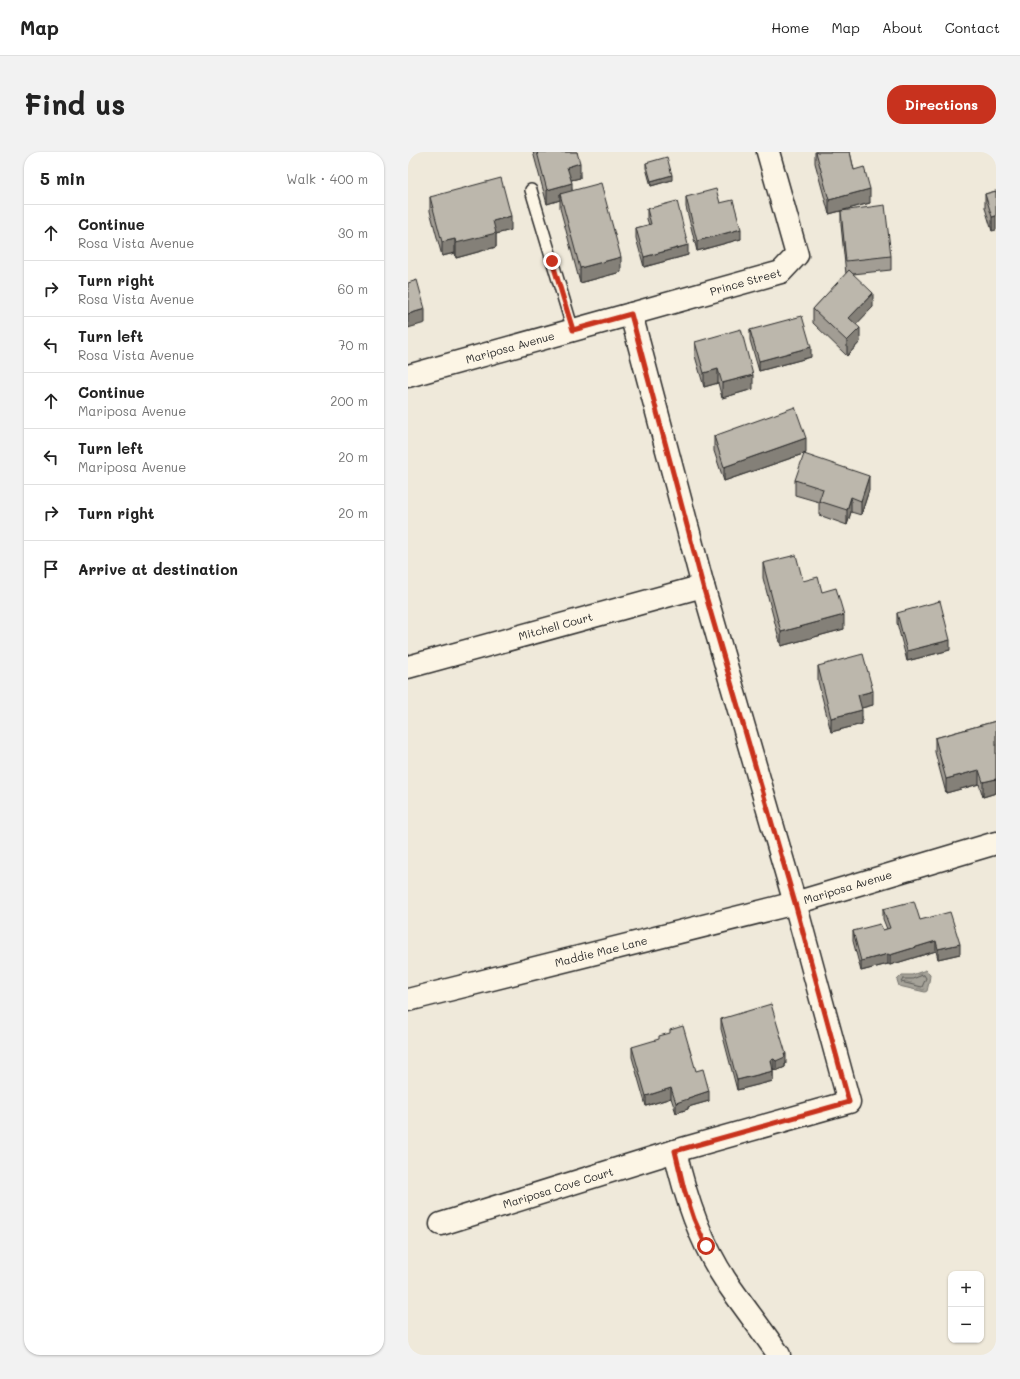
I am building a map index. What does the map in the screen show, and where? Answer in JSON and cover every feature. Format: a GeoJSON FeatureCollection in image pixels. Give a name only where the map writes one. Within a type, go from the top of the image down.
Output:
{"type":"FeatureCollection","features":[{"type":"Feature","properties":{"kind":"street","name":"Prince Street"},"geometry":{"type":"LineString","coordinates":[[631,314],[781,272],[797,255],[768,152]]}},
{"type":"Feature","properties":{"kind":"street","name":"Mariposa Avenue"},"geometry":{"type":"LineString","coordinates":[[408,376],[631,314],[703,586],[795,903],[996,843]]}},
{"type":"Feature","properties":{"kind":"street","name":"Mitchell Court"},"geometry":{"type":"LineString","coordinates":[[408,667],[703,586]]}},
{"type":"Feature","properties":{"kind":"street","name":"Maddie Mae Lane"},"geometry":{"type":"LineString","coordinates":[[408,1000],[795,903]]}},
{"type":"Feature","properties":{"kind":"street","name":"Mariposa Cove Court"},"geometry":{"type":"LineString","coordinates":[[441,1224],[675,1151],[849,1102],[795,903]]}},
{"type":"Feature","properties":{"kind":"street"},"geometry":{"type":"LineString","coordinates":[[675,1151],[684,1189],[694,1219],[706,1246],[725,1280],[779,1355]]}},
{"type":"Feature","properties":{"kind":"lane"},"geometry":{"type":"LineString","coordinates":[[531,190],[573,330]]}},
{"type":"Feature","properties":{"kind":"water"},"geometry":{"type":"Polygon","coordinates":[[[926,970],[930,974],[927,991],[925,992],[899,986],[897,980],[902,975],[912,975],[926,970]]]}},
{"type":"Feature","properties":{"kind":"building"},"geometry":{"type":"Polygon","coordinates":[[[537,152],[577,152],[580,163],[567,167],[572,183],[547,190],[537,152]]]}},
{"type":"Feature","properties":{"kind":"building"},"geometry":{"type":"Polygon","coordinates":[[[816,152],[850,152],[854,170],[864,167],[870,189],[829,200],[816,152]]]}},
{"type":"Feature","properties":{"kind":"building"},"geometry":{"type":"Polygon","coordinates":[[[667,157],[672,175],[651,181],[646,163],[667,157]]]}},
{"type":"Feature","properties":{"kind":"building"},"geometry":{"type":"Polygon","coordinates":[[[501,178],[511,216],[493,221],[496,233],[456,243],[455,239],[442,242],[430,197],[501,178]]]}},
{"type":"Feature","properties":{"kind":"building"},"geometry":{"type":"Polygon","coordinates":[[[601,183],[621,257],[580,268],[560,194],[601,183]]]}},
{"type":"Feature","properties":{"kind":"building"},"geometry":{"type":"Polygon","coordinates":[[[716,189],[720,203],[733,200],[741,229],[697,241],[686,197],[716,189]]]}},
{"type":"Feature","properties":{"kind":"building"},"geometry":{"type":"Polygon","coordinates":[[[996,191],[996,216],[992,217],[985,194],[996,191]]]}},
{"type":"Feature","properties":{"kind":"building"},"geometry":{"type":"Polygon","coordinates":[[[677,201],[688,245],[644,257],[636,228],[651,224],[647,209],[677,201]]]}},
{"type":"Feature","properties":{"kind":"building"},"geometry":{"type":"Polygon","coordinates":[[[885,205],[891,256],[846,261],[841,211],[885,205]]]}},
{"type":"Feature","properties":{"kind":"building"},"geometry":{"type":"Polygon","coordinates":[[[849,270],[873,293],[849,318],[860,328],[847,341],[813,309],[849,270]]]}},
{"type":"Feature","properties":{"kind":"building"},"geometry":{"type":"Polygon","coordinates":[[[417,280],[425,309],[408,314],[408,283],[417,280]]]}},
{"type":"Feature","properties":{"kind":"building"},"geometry":{"type":"Polygon","coordinates":[[[802,316],[811,347],[759,361],[750,330],[802,316]]]}},
{"type":"Feature","properties":{"kind":"building"},"geometry":{"type":"Polygon","coordinates":[[[741,329],[753,375],[722,383],[718,369],[704,373],[695,342],[741,329]]]}},
{"type":"Feature","properties":{"kind":"building"},"geometry":{"type":"Polygon","coordinates":[[[795,407],[806,438],[724,467],[714,436],[795,407]]]}},
{"type":"Feature","properties":{"kind":"building"},"geometry":{"type":"Polygon","coordinates":[[[804,454],[869,476],[861,501],[851,497],[847,510],[819,501],[823,489],[795,480],[804,454]]]}},
{"type":"Feature","properties":{"kind":"building"},"geometry":{"type":"Polygon","coordinates":[[[796,555],[803,581],[818,577],[822,592],[836,588],[844,615],[781,632],[763,563],[796,555]]]}},
{"type":"Feature","properties":{"kind":"building"},"geometry":{"type":"Polygon","coordinates":[[[940,601],[950,640],[907,651],[897,613],[940,601]]]}},
{"type":"Feature","properties":{"kind":"building"},"geometry":{"type":"Polygon","coordinates":[[[863,654],[873,691],[858,695],[862,710],[831,718],[818,666],[863,654]]]}},
{"type":"Feature","properties":{"kind":"building"},"geometry":{"type":"Polygon","coordinates":[[[996,721],[996,779],[983,782],[979,770],[946,779],[935,738],[996,721]]]}},
{"type":"Feature","properties":{"kind":"building"},"geometry":{"type":"Polygon","coordinates":[[[914,901],[920,920],[950,912],[960,944],[938,949],[936,941],[890,955],[888,954],[861,961],[853,931],[880,924],[883,930],[890,928],[883,909],[914,901]]]}},
{"type":"Feature","properties":{"kind":"building"},"geometry":{"type":"Polygon","coordinates":[[[771,1004],[786,1054],[784,1054],[785,1057],[776,1061],[774,1059],[771,1060],[773,1071],[737,1080],[721,1019],[771,1004]]]}},
{"type":"Feature","properties":{"kind":"building"},"geometry":{"type":"Polygon","coordinates":[[[683,1026],[696,1071],[703,1069],[709,1091],[676,1103],[671,1088],[646,1096],[632,1047],[659,1039],[659,1036],[670,1033],[670,1030],[683,1026]]]}},
{"type":"Feature","properties":{"kind":"route"},"geometry":{"type":"LineString","coordinates":[[552,261],[573,330],[631,314],[703,586],[795,903],[849,1102],[675,1151],[684,1189],[694,1219],[706,1246]]}}]}
